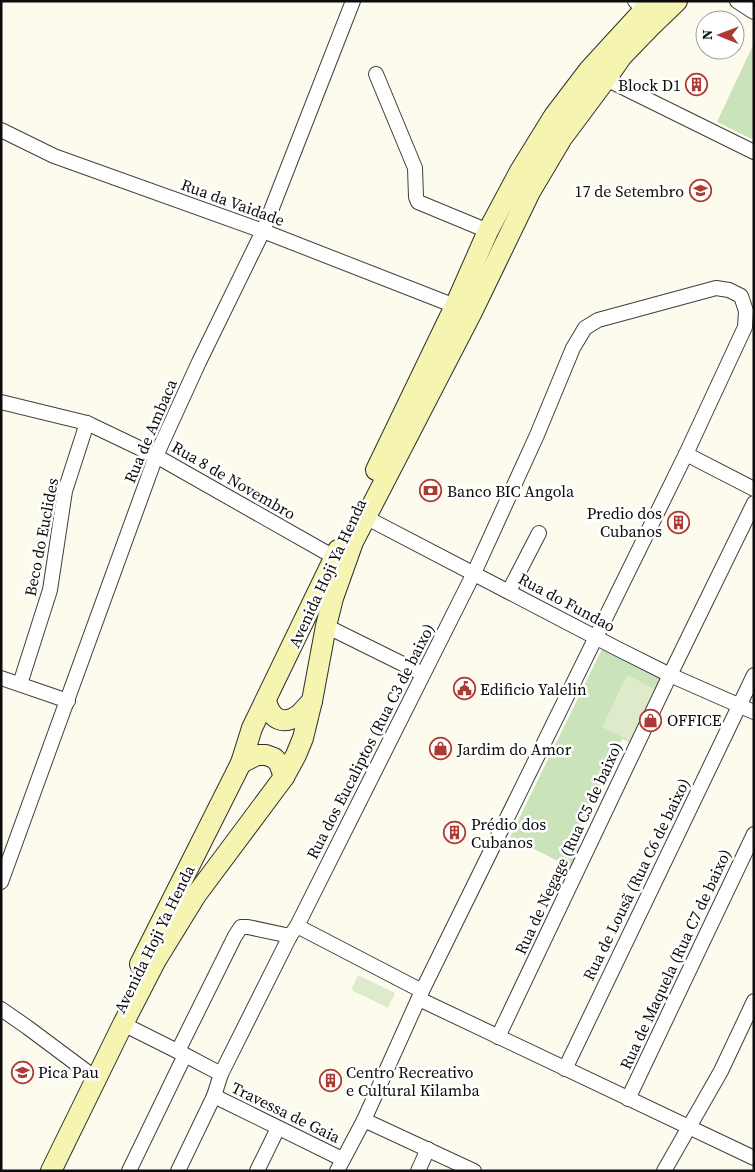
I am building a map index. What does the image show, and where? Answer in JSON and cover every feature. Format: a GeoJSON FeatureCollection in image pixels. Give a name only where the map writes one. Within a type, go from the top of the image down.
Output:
{"type":"FeatureCollection","features":[{"type":"Feature","properties":{"kind":"main road","name":"Avenida Hoji Ya Henda"},"geometry":{"type":"LineString","coordinates":[[51,1171],[156,960],[196,895],[284,777],[296,755],[303,738],[312,701],[333,598],[353,542],[472,312],[530,192],[562,138],[622,56],[677,1]]}},
{"type":"Feature","properties":{"kind":"main road","name":"Avenida Hoji Ya Henda"},"geometry":{"type":"LineString","coordinates":[[42,1171],[90,1074],[130,984],[241,763],[252,728],[455,306],[488,231],[520,172],[554,116],[589,70],[644,4]]}},
{"type":"Feature","properties":{"kind":"main road"},"geometry":{"type":"LineString","coordinates":[[266,701],[272,715],[283,721],[292,719],[301,713],[312,701]]}},
{"type":"Feature","properties":{"kind":"main road"},"geometry":{"type":"LineString","coordinates":[[241,763],[257,755],[266,755],[274,758],[279,763],[284,777]]}},
{"type":"Feature","properties":{"kind":"street","name":"Rua de Ambaca"},"geometry":{"type":"LineString","coordinates":[[1,882],[156,456],[199,362],[263,231],[352,1]]}},
{"type":"Feature","properties":{"kind":"street"},"geometry":{"type":"LineString","coordinates":[[737,1],[754,12]]}},
{"type":"Feature","properties":{"kind":"street"},"geometry":{"type":"LineString","coordinates":[[376,74],[415,168],[416,197],[418,202],[488,231]]}},
{"type":"Feature","properties":{"kind":"street"},"geometry":{"type":"LineString","coordinates":[[606,79],[754,152]]}},
{"type":"Feature","properties":{"kind":"street","name":"Rua da Vaidade"},"geometry":{"type":"LineString","coordinates":[[1,130],[54,156],[263,231],[455,306]]}},
{"type":"Feature","properties":{"kind":"street","name":"Rua dos Eucaliptos (Rua C3 de baixo)"},"geometry":{"type":"LineString","coordinates":[[178,1171],[214,1096],[221,1074],[474,573],[537,435],[572,348],[586,328],[598,320],[716,288],[729,290],[741,296],[746,311],[745,327],[686,454]]}},
{"type":"Feature","properties":{"kind":"street","name":"Rua 8 de Novembro"},"geometry":{"type":"LineString","coordinates":[[1,402],[86,424],[156,456],[334,557]]}},
{"type":"Feature","properties":{"kind":"street","name":"Beco do Euclides"},"geometry":{"type":"LineString","coordinates":[[20,684],[49,596],[64,491],[86,424]]}},
{"type":"Feature","properties":{"kind":"street"},"geometry":{"type":"LineString","coordinates":[[339,1165],[364,1120],[421,995],[686,454],[754,489]]}},
{"type":"Feature","properties":{"kind":"street","name":"Rua de Negage (Rua C5 de baixo)"},"geometry":{"type":"LineString","coordinates":[[498,1037],[754,503]]}},
{"type":"Feature","properties":{"kind":"street","name":"Rua do Fundao"},"geometry":{"type":"LineString","coordinates":[[367,518],[670,675],[754,712]]}},
{"type":"Feature","properties":{"kind":"street"},"geometry":{"type":"LineString","coordinates":[[509,592],[539,533]]}},
{"type":"Feature","properties":{"kind":"street"},"geometry":{"type":"LineString","coordinates":[[326,626],[423,674]]}},
{"type":"Feature","properties":{"kind":"street","name":"Rua de Lousã (Rua C6 de baixo)"},"geometry":{"type":"LineString","coordinates":[[565,1068],[754,674]]}},
{"type":"Feature","properties":{"kind":"street"},"geometry":{"type":"LineString","coordinates":[[1,678],[68,701]]}},
{"type":"Feature","properties":{"kind":"street","name":"Rua de Maquela (Rua C7 de baixo)"},"geometry":{"type":"LineString","coordinates":[[628,1098],[754,834]]}},
{"type":"Feature","properties":{"kind":"street"},"geometry":{"type":"LineString","coordinates":[[129,1171],[235,936],[241,927],[248,926],[293,931],[421,995],[498,1037],[754,1158]]}},
{"type":"Feature","properties":{"kind":"street"},"geometry":{"type":"LineString","coordinates":[[664,1171],[721,1071],[754,1001]]}},
{"type":"Feature","properties":{"kind":"street"},"geometry":{"type":"LineString","coordinates":[[1,1009],[27,1026],[90,1074]]}},
{"type":"Feature","properties":{"kind":"street"},"geometry":{"type":"LineString","coordinates":[[123,1024],[221,1074]]}},
{"type":"Feature","properties":{"kind":"street","name":"Travessa de Gaia"},"geometry":{"type":"LineString","coordinates":[[214,1096],[278,1128],[339,1165]]}},
{"type":"Feature","properties":{"kind":"street"},"geometry":{"type":"LineString","coordinates":[[364,1120],[474,1171]]}},
{"type":"Feature","properties":{"kind":"street"},"geometry":{"type":"LineString","coordinates":[[257,1171],[278,1128]]}},
{"type":"Feature","properties":{"kind":"street"},"geometry":{"type":"LineString","coordinates":[[418,1171],[428,1149]]}},
{"type":"Feature","properties":{"kind":"green space"},"geometry":{"type":"Polygon","coordinates":[[[754,43],[754,140],[717,122],[754,43]]]}},
{"type":"Feature","properties":{"kind":"green space"},"geometry":{"type":"Polygon","coordinates":[[[603,647],[665,678],[634,744],[622,739],[576,836],[580,851],[572,868],[510,837],[603,647]]]}},
{"type":"Feature","properties":{"kind":"green space"},"geometry":{"type":"Polygon","coordinates":[[[627,675],[657,690],[632,742],[602,727],[627,675]]]}},
{"type":"Feature","properties":{"kind":"green space"},"geometry":{"type":"Polygon","coordinates":[[[358,975],[395,993],[388,1008],[351,990],[358,975]]]}},
{"type":"Feature","properties":{"kind":"place","name":"Block D1"},"geometry":{"type":"Point","coordinates":[697,85]}},
{"type":"Feature","properties":{"kind":"place","name":"17 de Setembro"},"geometry":{"type":"Point","coordinates":[700,191]}},
{"type":"Feature","properties":{"kind":"place","name":"Banco BIC Angola"},"geometry":{"type":"Point","coordinates":[431,491]}},
{"type":"Feature","properties":{"kind":"place","name":"Predio dos Cubanos"},"geometry":{"type":"Point","coordinates":[678,522]}},
{"type":"Feature","properties":{"kind":"place","name":"Edificio Yalelin"},"geometry":{"type":"Point","coordinates":[464,689]}},
{"type":"Feature","properties":{"kind":"place","name":"OFFICE"},"geometry":{"type":"Point","coordinates":[651,720]}},
{"type":"Feature","properties":{"kind":"place","name":"Jardim do Amor"},"geometry":{"type":"Point","coordinates":[441,749]}},
{"type":"Feature","properties":{"kind":"place","name":"Prédio dos Cubanos"},"geometry":{"type":"Point","coordinates":[455,833]}},
{"type":"Feature","properties":{"kind":"place","name":"Pica Pau"},"geometry":{"type":"Point","coordinates":[22,1072]}},
{"type":"Feature","properties":{"kind":"place","name":"Centro Recreativo e Cultural Kilamba"},"geometry":{"type":"Point","coordinates":[330,1081]}}]}
